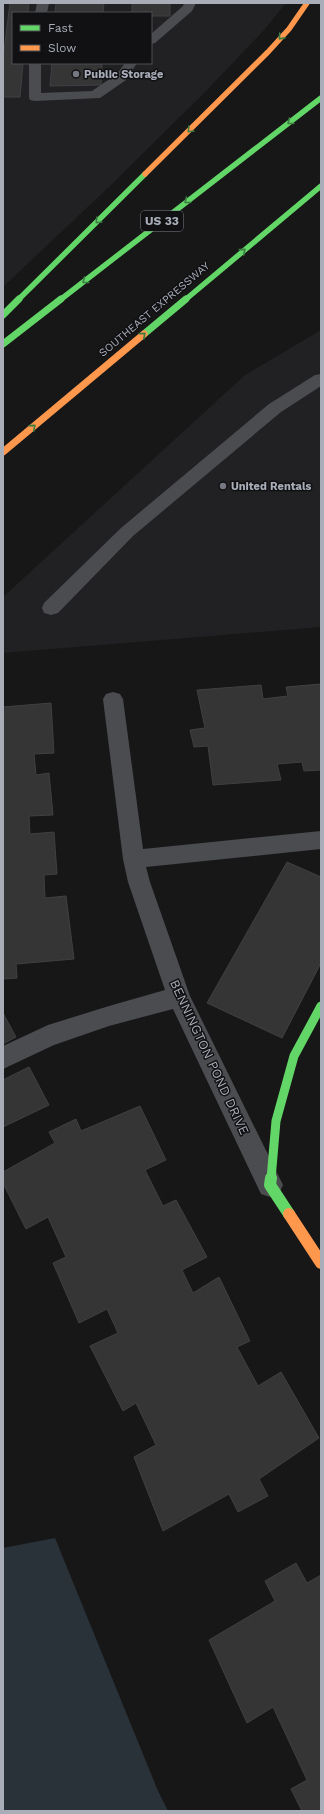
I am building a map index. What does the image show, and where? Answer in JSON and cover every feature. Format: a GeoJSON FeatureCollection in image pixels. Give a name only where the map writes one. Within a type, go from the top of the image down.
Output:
{"type":"FeatureCollection","features":[{"type":"Feature","properties":{"kind":"main road"},"geometry":{"type":"LineString","coordinates":[[3,315],[258,62],[289,29],[308,3]]}},
{"type":"Feature","properties":{"kind":"main road","name":"US 33"},"geometry":{"type":"LineString","coordinates":[[3,344],[321,98]]}},
{"type":"Feature","properties":{"kind":"main road","name":"SOUTHEAST EXPRESSWAY"},"geometry":{"type":"LineString","coordinates":[[3,452],[321,186]]}},
{"type":"Feature","properties":{"kind":"main road"},"geometry":{"type":"LineString","coordinates":[[270,1185],[276,1121],[287,1079],[294,1056],[321,1006]]}},
{"type":"Feature","properties":{"kind":"main road","name":"BENNINGTON POND DRIVE"},"geometry":{"type":"LineString","coordinates":[[270,1185],[321,1263]]}},
{"type":"Feature","properties":{"kind":"lane"},"geometry":{"type":"LineString","coordinates":[[152,39],[188,8],[190,3]]}},
{"type":"Feature","properties":{"kind":"lane"},"geometry":{"type":"LineString","coordinates":[[35,64],[35,97],[55,97],[96,95],[122,77],[130,64]]}},
{"type":"Feature","properties":{"kind":"lane"},"geometry":{"type":"LineString","coordinates":[[51,608],[128,532],[275,408],[321,379]]}},
{"type":"Feature","properties":{"kind":"lane","name":"BENNINGTON POND DRIVE"},"geometry":{"type":"LineString","coordinates":[[113,699],[134,859],[139,882],[179,997],[270,1185]]}},
{"type":"Feature","properties":{"kind":"lane"},"geometry":{"type":"LineString","coordinates":[[134,859],[321,840]]}},
{"type":"Feature","properties":{"kind":"lane"},"geometry":{"type":"LineString","coordinates":[[3,1058],[48,1036],[109,1016],[179,997]]}},
{"type":"Feature","properties":{"kind":"shaded area"},"geometry":{"type":"Polygon","coordinates":[[[3,3],[286,3],[264,30],[207,90],[110,186],[3,287],[3,3]]]}},
{"type":"Feature","properties":{"kind":"shaded area","name":"United Rentals"},"geometry":{"type":"Polygon","coordinates":[[[321,330],[321,627],[3,653],[3,597],[245,375],[321,330]]]}},
{"type":"Feature","properties":{"kind":"shaded area"},"geometry":{"type":"Polygon","coordinates":[[[55,1538],[158,1791],[168,1811],[3,1811],[3,1548],[55,1538]]]}},
{"type":"Feature","properties":{"kind":"building"},"geometry":{"type":"Polygon","coordinates":[[[10,3],[29,3],[28,12],[12,12],[12,64],[23,64],[20,97],[3,97],[3,59],[10,3]]]}},
{"type":"Feature","properties":{"kind":"building"},"geometry":{"type":"Polygon","coordinates":[[[56,3],[104,3],[103,12],[55,12],[56,3]]]}},
{"type":"Feature","properties":{"kind":"building"},"geometry":{"type":"Polygon","coordinates":[[[132,3],[170,3],[170,16],[152,16],[152,12],[132,12],[132,3]]]}},
{"type":"Feature","properties":{"kind":"building","name":"Public Storage"},"geometry":{"type":"Polygon","coordinates":[[[52,64],[102,64],[101,85],[50,86],[52,64]]]}},
{"type":"Feature","properties":{"kind":"building"},"geometry":{"type":"Polygon","coordinates":[[[321,684],[321,770],[304,771],[302,762],[277,764],[281,780],[213,785],[208,746],[194,747],[190,730],[205,728],[197,690],[261,685],[263,699],[288,696],[286,687],[321,684]]]}},
{"type":"Feature","properties":{"kind":"building"},"geometry":{"type":"Polygon","coordinates":[[[51,703],[54,753],[34,754],[36,775],[49,773],[53,815],[29,816],[30,834],[54,832],[57,874],[44,875],[45,898],[66,896],[74,959],[16,964],[17,978],[3,979],[3,707],[51,703]]]}},
{"type":"Feature","properties":{"kind":"building"},"geometry":{"type":"Polygon","coordinates":[[[287,862],[321,877],[321,963],[282,1038],[207,1003],[287,862]]]}},
{"type":"Feature","properties":{"kind":"building"},"geometry":{"type":"Polygon","coordinates":[[[3,1013],[16,1037],[3,1044],[3,1013]]]}},
{"type":"Feature","properties":{"kind":"building"},"geometry":{"type":"Polygon","coordinates":[[[29,1067],[49,1105],[3,1127],[3,1080],[29,1067]]]}},
{"type":"Feature","properties":{"kind":"building"},"geometry":{"type":"Polygon","coordinates":[[[140,1106],[166,1160],[145,1170],[163,1206],[176,1200],[207,1257],[182,1270],[193,1293],[219,1277],[250,1341],[237,1347],[258,1386],[281,1372],[319,1438],[259,1479],[268,1496],[238,1512],[229,1494],[163,1531],[134,1457],[156,1445],[136,1403],[123,1411],[90,1346],[118,1333],[107,1309],[79,1323],[53,1263],[66,1257],[48,1217],[26,1229],[3,1183],[3,1172],[55,1143],[49,1132],[76,1119],[81,1131],[140,1106]]]}},
{"type":"Feature","properties":{"kind":"building"},"geometry":{"type":"Polygon","coordinates":[[[296,1563],[307,1583],[321,1575],[321,1811],[302,1811],[291,1789],[307,1780],[273,1707],[247,1723],[209,1640],[275,1601],[265,1581],[296,1563]]]}},
{"type":"Feature","properties":{"kind":"traffic: fast"},"geometry":{"type":"LineString","coordinates":[[3,344],[321,98]]}},
{"type":"Feature","properties":{"kind":"traffic: fast"},"geometry":{"type":"LineString","coordinates":[[3,315],[145,174]]}},
{"type":"Feature","properties":{"kind":"traffic: fast"},"geometry":{"type":"LineString","coordinates":[[144,334],[321,186]]}},
{"type":"Feature","properties":{"kind":"traffic: fast"},"geometry":{"type":"LineString","coordinates":[[289,1214],[270,1185],[276,1121],[294,1056],[321,1006]]}},
{"type":"Feature","properties":{"kind":"traffic: slow"},"geometry":{"type":"LineString","coordinates":[[145,174],[268,52],[289,29],[307,3]]}},
{"type":"Feature","properties":{"kind":"traffic: slow"},"geometry":{"type":"LineString","coordinates":[[3,452],[144,334]]}},
{"type":"Feature","properties":{"kind":"traffic: slow"},"geometry":{"type":"LineString","coordinates":[[289,1214],[321,1263]]}},
{"type":"Feature","properties":{"kind":"place","name":"Public Storage"},"geometry":{"type":"Point","coordinates":[76,74]}},
{"type":"Feature","properties":{"kind":"place","name":"United Rentals"},"geometry":{"type":"Point","coordinates":[223,486]}}]}
